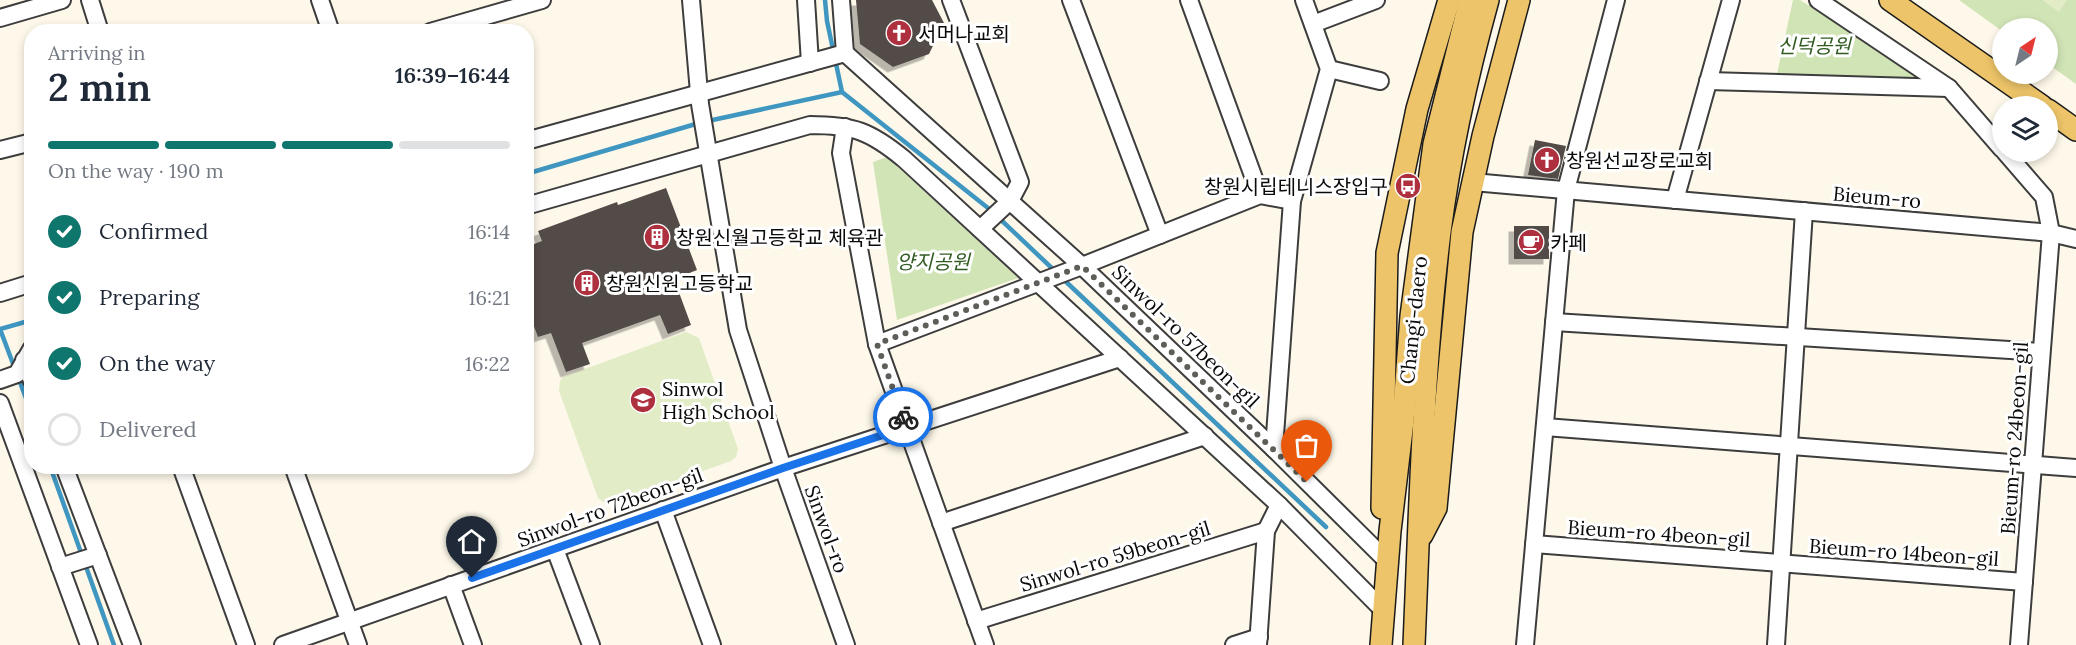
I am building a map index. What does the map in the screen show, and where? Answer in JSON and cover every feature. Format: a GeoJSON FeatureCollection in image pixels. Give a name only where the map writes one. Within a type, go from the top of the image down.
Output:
{"type":"FeatureCollection","features":[{"type":"Feature","properties":{"kind":"main road"},"geometry":{"type":"LineString","coordinates":[[1390,531],[1381,506],[1387,253],[1418,109],[1449,0]]}},
{"type":"Feature","properties":{"kind":"main road","name":"Changi-daero"},"geometry":{"type":"LineString","coordinates":[[1381,645],[1411,316],[1434,144],[1470,0]]}},
{"type":"Feature","properties":{"kind":"main road","name":"Changi-daero"},"geometry":{"type":"LineString","coordinates":[[1414,645],[1431,319],[1440,231],[1454,145],[1478,34],[1488,0]]}},
{"type":"Feature","properties":{"kind":"main road"},"geometry":{"type":"LineString","coordinates":[[1419,541],[1436,508],[1462,232],[1483,136],[1519,0]]}},
{"type":"Feature","properties":{"kind":"main road"},"geometry":{"type":"LineString","coordinates":[[1890,0],[2028,96]]}},
{"type":"Feature","properties":{"kind":"main road"},"geometry":{"type":"LineString","coordinates":[[2058,117],[2076,130]]}},
{"type":"Feature","properties":{"kind":"street"},"geometry":{"type":"LineString","coordinates":[[0,18],[62,0]]}},
{"type":"Feature","properties":{"kind":"street"},"geometry":{"type":"LineString","coordinates":[[90,0],[98,24]]}},
{"type":"Feature","properties":{"kind":"street"},"geometry":{"type":"LineString","coordinates":[[320,0],[328,24]]}},
{"type":"Feature","properties":{"kind":"street"},"geometry":{"type":"LineString","coordinates":[[691,0],[699,99]]}},
{"type":"Feature","properties":{"kind":"street"},"geometry":{"type":"LineString","coordinates":[[806,0],[817,61]]}},
{"type":"Feature","properties":{"kind":"street"},"geometry":{"type":"LineString","coordinates":[[534,139],[699,99],[844,53],[841,0]]}},
{"type":"Feature","properties":{"kind":"street"},"geometry":{"type":"LineString","coordinates":[[951,0],[1020,182],[1006,204],[983,226]]}},
{"type":"Feature","properties":{"kind":"street"},"geometry":{"type":"LineString","coordinates":[[1071,0],[1160,235]]}},
{"type":"Feature","properties":{"kind":"street"},"geometry":{"type":"LineString","coordinates":[[1189,0],[1260,195],[1292,201]]}},
{"type":"Feature","properties":{"kind":"street"},"geometry":{"type":"LineString","coordinates":[[1274,450],[1292,201],[1329,69],[1304,0]]}},
{"type":"Feature","properties":{"kind":"street"},"geometry":{"type":"LineString","coordinates":[[1313,24],[1376,0]]}},
{"type":"Feature","properties":{"kind":"street"},"geometry":{"type":"LineString","coordinates":[[1525,645],[1566,190],[1616,0]]}},
{"type":"Feature","properties":{"kind":"street"},"geometry":{"type":"LineString","coordinates":[[1675,200],[1731,0]]}},
{"type":"Feature","properties":{"kind":"street","name":"Bieum-ro 24beon-gil"},"geometry":{"type":"LineString","coordinates":[[1818,0],[1949,88],[1992,136]]}},
{"type":"Feature","properties":{"kind":"street"},"geometry":{"type":"LineString","coordinates":[[458,24],[537,1]]}},
{"type":"Feature","properties":{"kind":"street","name":"Sinwol-ro 57beon-gil"},"geometry":{"type":"LineString","coordinates":[[844,53],[1274,450],[1389,563]]}},
{"type":"Feature","properties":{"kind":"street"},"geometry":{"type":"LineString","coordinates":[[1329,69],[1380,81]]}},
{"type":"Feature","properties":{"kind":"street"},"geometry":{"type":"LineString","coordinates":[[1708,81],[1949,88]]}},
{"type":"Feature","properties":{"kind":"street","name":"Sinwol-ro"},"geometry":{"type":"LineString","coordinates":[[699,99],[738,330],[783,468],[846,645]]}},
{"type":"Feature","properties":{"kind":"street"},"geometry":{"type":"LineString","coordinates":[[534,204],[709,151],[810,125],[834,125],[860,130],[883,142],[983,226],[1043,281],[1120,358],[1280,505],[1384,611]]}},
{"type":"Feature","properties":{"kind":"street"},"geometry":{"type":"LineString","coordinates":[[845,127],[841,153],[877,344],[985,645]]}},
{"type":"Feature","properties":{"kind":"street"},"geometry":{"type":"LineString","coordinates":[[0,150],[24,144]]}},
{"type":"Feature","properties":{"kind":"street","name":"Bieum-ro 24beon-gil"},"geometry":{"type":"LineString","coordinates":[[2014,162],[2044,196],[2050,233],[2019,645]]}},
{"type":"Feature","properties":{"kind":"street","name":"Bieum-ro"},"geometry":{"type":"LineString","coordinates":[[1473,182],[2050,233],[2076,239]]}},
{"type":"Feature","properties":{"kind":"street","name":"Sinwol-ro 57beon-gil"},"geometry":{"type":"LineString","coordinates":[[1076,268],[1260,195]]}},
{"type":"Feature","properties":{"kind":"street","name":"Bieum-ro 14beon-gil"},"geometry":{"type":"LineString","coordinates":[[1776,645],[1804,211]]}},
{"type":"Feature","properties":{"kind":"street"},"geometry":{"type":"LineString","coordinates":[[877,344],[1076,268]]}},
{"type":"Feature","properties":{"kind":"street"},"geometry":{"type":"LineString","coordinates":[[0,293],[24,286]]}},
{"type":"Feature","properties":{"kind":"street"},"geometry":{"type":"LineString","coordinates":[[1554,322],[2042,352]]}},
{"type":"Feature","properties":{"kind":"street","name":"Sinwol-ro 72beon-gil"},"geometry":{"type":"LineString","coordinates":[[283,645],[783,468],[1120,358]]}},
{"type":"Feature","properties":{"kind":"street"},"geometry":{"type":"LineString","coordinates":[[0,380],[24,367]]}},
{"type":"Feature","properties":{"kind":"street"},"geometry":{"type":"LineString","coordinates":[[0,403],[24,465]]}},
{"type":"Feature","properties":{"kind":"street"},"geometry":{"type":"LineString","coordinates":[[1545,427],[2076,468]]}},
{"type":"Feature","properties":{"kind":"street"},"geometry":{"type":"LineString","coordinates":[[941,523],[1205,436]]}},
{"type":"Feature","properties":{"kind":"street"},"geometry":{"type":"LineString","coordinates":[[27,474],[63,566],[89,645]]}},
{"type":"Feature","properties":{"kind":"street"},"geometry":{"type":"LineString","coordinates":[[67,474],[95,556],[132,645]]}},
{"type":"Feature","properties":{"kind":"street"},"geometry":{"type":"LineString","coordinates":[[185,474],[246,645]]}},
{"type":"Feature","properties":{"kind":"street"},"geometry":{"type":"LineString","coordinates":[[295,474],[358,645]]}},
{"type":"Feature","properties":{"kind":"street"},"geometry":{"type":"LineString","coordinates":[[1234,645],[1258,641],[1266,531],[1280,505]]}},
{"type":"Feature","properties":{"kind":"street"},"geometry":{"type":"LineString","coordinates":[[663,510],[712,645]]}},
{"type":"Feature","properties":{"kind":"street","name":"Sinwol-ro 59beon-gil"},"geometry":{"type":"LineString","coordinates":[[976,621],[1266,531]]}},
{"type":"Feature","properties":{"kind":"street","name":"Bieum-ro 4beon-gil"},"geometry":{"type":"LineString","coordinates":[[1534,544],[1780,563]]}},
{"type":"Feature","properties":{"kind":"street"},"geometry":{"type":"LineString","coordinates":[[555,549],[591,645]]}},
{"type":"Feature","properties":{"kind":"street"},"geometry":{"type":"LineString","coordinates":[[63,566],[95,556]]}},
{"type":"Feature","properties":{"kind":"street","name":"Bieum-ro 14beon-gil"},"geometry":{"type":"LineString","coordinates":[[1780,563],[2024,582]]}},
{"type":"Feature","properties":{"kind":"street"},"geometry":{"type":"LineString","coordinates":[[451,585],[473,645]]}},
{"type":"Feature","properties":{"kind":"green space","name":"신덕공원"},"geometry":{"type":"Polygon","coordinates":[[[1793,0],[1800,0],[1928,80],[1777,74],[1793,0]]]}},
{"type":"Feature","properties":{"kind":"green space"},"geometry":{"type":"Polygon","coordinates":[[[1959,0],[2076,0],[2076,84],[2058,71],[2058,18],[1992,18],[1992,24],[1959,0]]]}},
{"type":"Feature","properties":{"kind":"green space"},"geometry":{"type":"Polygon","coordinates":[[[2042,0],[2067,0],[2059,12],[2042,0]]]}},
{"type":"Feature","properties":{"kind":"green space","name":"양지공원"},"geometry":{"type":"Polygon","coordinates":[[[887,157],[1018,278],[897,320],[873,162],[887,157]]]}},
{"type":"Feature","properties":{"kind":"green space"},"geometry":{"type":"Polygon","coordinates":[[[686,332],[699,338],[738,449],[736,457],[731,461],[613,503],[603,502],[598,498],[559,391],[560,381],[563,377],[686,332]]]}},
{"type":"Feature","properties":{"kind":"building","name":"서머나교회"},"geometry":{"type":"Polygon","coordinates":[[[856,0],[932,0],[944,23],[929,54],[893,67],[860,44],[856,0]]]}},
{"type":"Feature","properties":{"kind":"building","name":"창원선교장로교회"},"geometry":{"type":"Polygon","coordinates":[[[1535,140],[1566,146],[1558,179],[1528,175],[1535,140]]]}},
{"type":"Feature","properties":{"kind":"building","name":"창원신원고등학교"},"geometry":{"type":"Polygon","coordinates":[[[666,188],[697,270],[674,279],[691,325],[668,334],[660,315],[582,343],[590,364],[566,372],[551,333],[538,337],[534,326],[534,244],[542,241],[538,231],[617,202],[618,205],[666,188]]]}},
{"type":"Feature","properties":{"kind":"building","name":"카페"},"geometry":{"type":"Polygon","coordinates":[[[1514,226],[1549,226],[1549,259],[1514,259],[1514,226]]]}},
{"type":"Feature","properties":{"kind":"waterway"},"geometry":{"type":"LineString","coordinates":[[825,0],[827,21],[842,92]]}},
{"type":"Feature","properties":{"kind":"waterway"},"geometry":{"type":"LineString","coordinates":[[708,121],[842,92],[993,212]]}},
{"type":"Feature","properties":{"kind":"waterway"},"geometry":{"type":"LineString","coordinates":[[534,172],[699,123]]}},
{"type":"Feature","properties":{"kind":"waterway"},"geometry":{"type":"LineString","coordinates":[[999,218],[1056,272]]}},
{"type":"Feature","properties":{"kind":"waterway"},"geometry":{"type":"LineString","coordinates":[[1062,278],[1326,527]]}},
{"type":"Feature","properties":{"kind":"waterway"},"geometry":{"type":"LineString","coordinates":[[0,329],[24,322]]}},
{"type":"Feature","properties":{"kind":"waterway"},"geometry":{"type":"LineString","coordinates":[[0,329],[15,369]]}},
{"type":"Feature","properties":{"kind":"waterway"},"geometry":{"type":"LineString","coordinates":[[18,377],[24,393]]}},
{"type":"Feature","properties":{"kind":"waterway"},"geometry":{"type":"LineString","coordinates":[[53,474],[114,645]]}},
{"type":"Feature","properties":{"kind":"way so far"},"geometry":{"type":"LineString","coordinates":[[903,417],[877,344],[1082,266],[1307,482]]}},
{"type":"Feature","properties":{"kind":"place","name":"서머나교회"},"geometry":{"type":"Point","coordinates":[899,33]}},
{"type":"Feature","properties":{"kind":"place","name":"창원선교장로교회"},"geometry":{"type":"Point","coordinates":[1547,160]}},
{"type":"Feature","properties":{"kind":"place","name":"창원시립테니스장입구"},"geometry":{"type":"Point","coordinates":[1408,186]}},
{"type":"Feature","properties":{"kind":"place","name":"창원신월고등학교 체육관"},"geometry":{"type":"Point","coordinates":[657,237]}},
{"type":"Feature","properties":{"kind":"place","name":"카페"},"geometry":{"type":"Point","coordinates":[1531,242]}},
{"type":"Feature","properties":{"kind":"place","name":"창원신원고등학교"},"geometry":{"type":"Point","coordinates":[587,283]}},
{"type":"Feature","properties":{"kind":"place","name":"Sinwol High School"},"geometry":{"type":"Point","coordinates":[643,400]}},
{"type":"Feature","properties":{"kind":"route"},"geometry":{"type":"LineString","coordinates":[[472,578],[783,468],[907,427],[903,417]]}}]}
